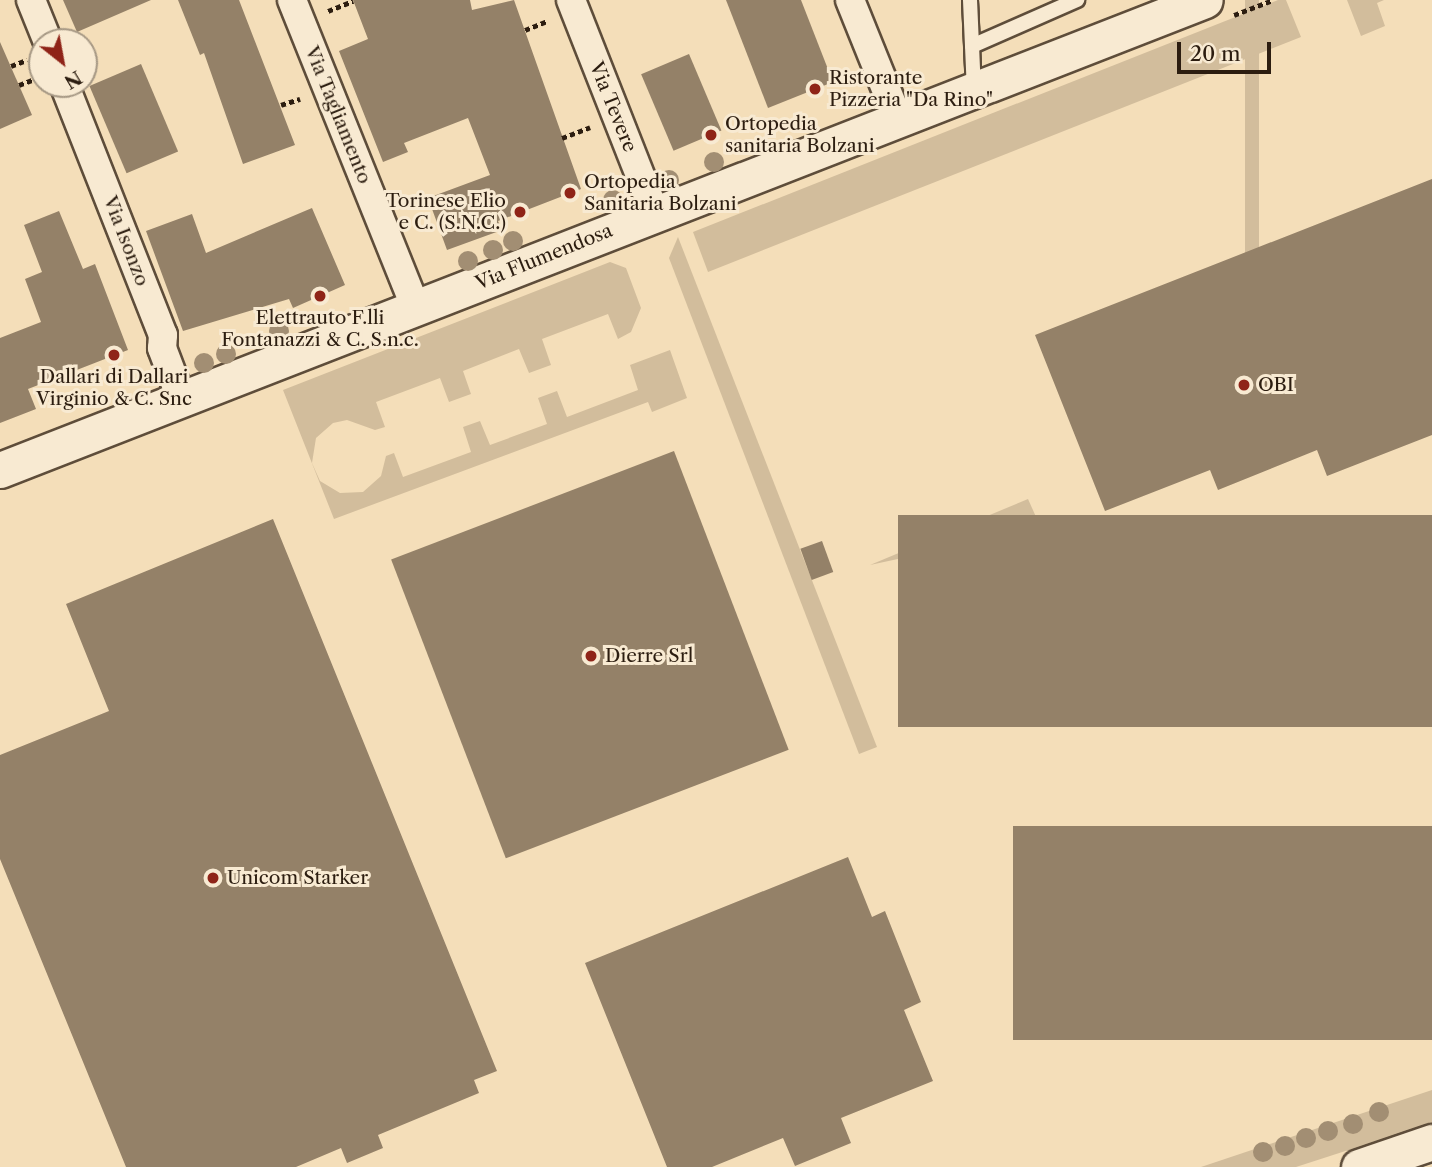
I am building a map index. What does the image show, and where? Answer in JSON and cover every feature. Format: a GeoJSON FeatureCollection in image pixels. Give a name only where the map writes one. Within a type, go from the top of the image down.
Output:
{"type":"FeatureCollection","features":[{"type":"Feature","properties":{"kind":"street"},"geometry":{"type":"LineString","coordinates":[[32,0],[43,28]]}},
{"type":"Feature","properties":{"kind":"street","name":"Via Tagliamento"},"geometry":{"type":"LineString","coordinates":[[292,0],[416,308]]}},
{"type":"Feature","properties":{"kind":"street"},"geometry":{"type":"LineString","coordinates":[[850,0],[898,119]]}},
{"type":"Feature","properties":{"kind":"street","name":"Via Flumendosa"},"geometry":{"type":"LineString","coordinates":[[0,470],[974,91],[1195,2]]}},
{"type":"Feature","properties":{"kind":"street","name":"Via Tevere"},"geometry":{"type":"LineString","coordinates":[[563,9],[655,214]]}},
{"type":"Feature","properties":{"kind":"street","name":"Via Isonzo"},"geometry":{"type":"LineString","coordinates":[[70,98],[163,335],[162,348],[181,398]]}},
{"type":"Feature","properties":{"kind":"street"},"geometry":{"type":"LineString","coordinates":[[1359,1167],[1432,1142]]}},
{"type":"Feature","properties":{"kind":"lane"},"geometry":{"type":"LineString","coordinates":[[970,0],[974,91]]}},
{"type":"Feature","properties":{"kind":"lane"},"geometry":{"type":"LineString","coordinates":[[972,46],[1077,0]]}},
{"type":"Feature","properties":{"kind":"path"},"geometry":{"type":"LineString","coordinates":[[320,14],[353,1]]}},
{"type":"Feature","properties":{"kind":"path"},"geometry":{"type":"LineString","coordinates":[[525,30],[563,9]]}},
{"type":"Feature","properties":{"kind":"path"},"geometry":{"type":"LineString","coordinates":[[19,85],[28,82]]}},
{"type":"Feature","properties":{"kind":"path"},"geometry":{"type":"LineString","coordinates":[[562,138],[600,123]]}},
{"type":"Feature","properties":{"kind":"shaded area"},"geometry":{"type":"Polygon","coordinates":[[[1245,0],[1259,0],[1259,426],[1245,426],[1245,0]]]}},
{"type":"Feature","properties":{"kind":"shaded area"},"geometry":{"type":"Polygon","coordinates":[[[1278,0],[1286,0],[1301,37],[708,272],[693,232],[1278,0]]]}},
{"type":"Feature","properties":{"kind":"shaded area"},"geometry":{"type":"Polygon","coordinates":[[[1347,0],[1384,0],[1377,3],[1385,26],[1361,36],[1347,0]]]}},
{"type":"Feature","properties":{"kind":"shaded area"},"geometry":{"type":"Polygon","coordinates":[[[678,237],[877,747],[859,754],[669,258],[678,237]]]}},
{"type":"Feature","properties":{"kind":"shaded area"},"geometry":{"type":"Polygon","coordinates":[[[610,262],[626,268],[641,308],[631,332],[618,339],[608,314],[542,339],[551,365],[529,373],[519,349],[463,371],[471,394],[449,402],[440,378],[376,402],[385,427],[375,430],[347,420],[333,423],[316,438],[312,463],[320,481],[340,493],[363,492],[381,476],[386,456],[394,453],[403,477],[471,452],[463,427],[480,421],[490,445],[547,424],[538,398],[557,391],[567,417],[638,390],[630,365],[670,350],[687,398],[652,412],[648,402],[334,519],[283,390],[610,262]]]}},
{"type":"Feature","properties":{"kind":"shaded area"},"geometry":{"type":"Polygon","coordinates":[[[1028,499],[1041,528],[870,565],[1028,499]]]}},
{"type":"Feature","properties":{"kind":"shaded area"},"geometry":{"type":"Polygon","coordinates":[[[1432,1090],[1432,1123],[1296,1167],[1201,1167],[1432,1090]]]}},
{"type":"Feature","properties":{"kind":"building"},"geometry":{"type":"Polygon","coordinates":[[[63,0],[151,0],[86,28],[75,28],[63,0]]]}},
{"type":"Feature","properties":{"kind":"building"},"geometry":{"type":"Polygon","coordinates":[[[178,0],[239,0],[295,145],[243,164],[204,53],[200,55],[178,0]]]}},
{"type":"Feature","properties":{"kind":"building"},"geometry":{"type":"Polygon","coordinates":[[[353,0],[470,0],[472,10],[514,0],[581,189],[498,221],[502,230],[447,250],[428,198],[490,175],[468,118],[404,143],[408,152],[383,162],[339,51],[368,39],[353,0]]]}},
{"type":"Feature","properties":{"kind":"building"},"geometry":{"type":"Polygon","coordinates":[[[726,0],[801,0],[833,82],[768,108],[726,0]]]}},
{"type":"Feature","properties":{"kind":"building"},"geometry":{"type":"Polygon","coordinates":[[[0,42],[32,115],[0,129],[0,42]]]}},
{"type":"Feature","properties":{"kind":"building"},"geometry":{"type":"Polygon","coordinates":[[[689,54],[721,130],[674,151],[641,74],[689,54]]]}},
{"type":"Feature","properties":{"kind":"building"},"geometry":{"type":"Polygon","coordinates":[[[141,64],[178,151],[127,173],[95,98],[98,98],[98,82],[141,64]]]}},
{"type":"Feature","properties":{"kind":"building","name":"OBI"},"geometry":{"type":"Polygon","coordinates":[[[1432,179],[1432,435],[1327,476],[1317,450],[1218,490],[1210,470],[1105,511],[1035,335],[1432,179]]]}},
{"type":"Feature","properties":{"kind":"building"},"geometry":{"type":"Polygon","coordinates":[[[312,208],[345,285],[293,308],[289,299],[183,331],[146,231],[192,214],[206,253],[312,208]]]}},
{"type":"Feature","properties":{"kind":"building"},"geometry":{"type":"Polygon","coordinates":[[[59,211],[83,269],[95,264],[128,350],[28,389],[36,409],[0,423],[0,338],[41,322],[25,279],[42,272],[24,225],[59,211]]]}},
{"type":"Feature","properties":{"kind":"building","name":"Dierre Srl"},"geometry":{"type":"Polygon","coordinates":[[[674,451],[789,750],[506,858],[391,560],[674,451]]]}},
{"type":"Feature","properties":{"kind":"building"},"geometry":{"type":"Polygon","coordinates":[[[898,515],[1432,515],[1432,727],[898,727],[898,515]]]}},
{"type":"Feature","properties":{"kind":"building","name":"Unicom Starker"},"geometry":{"type":"Polygon","coordinates":[[[273,519],[497,1071],[474,1080],[479,1093],[378,1135],[383,1148],[347,1163],[341,1148],[296,1167],[126,1167],[0,859],[0,755],[109,711],[66,604],[273,519]]]}},
{"type":"Feature","properties":{"kind":"building"},"geometry":{"type":"Polygon","coordinates":[[[822,541],[833,572],[812,580],[800,549],[822,541]]]}},
{"type":"Feature","properties":{"kind":"building"},"geometry":{"type":"Polygon","coordinates":[[[1013,826],[1432,826],[1432,1040],[1013,1040],[1013,826]]]}},
{"type":"Feature","properties":{"kind":"building"},"geometry":{"type":"Polygon","coordinates":[[[848,857],[872,917],[885,911],[921,1002],[904,1010],[933,1081],[841,1118],[851,1143],[795,1166],[783,1138],[712,1167],[667,1167],[585,963],[848,857]]]}},
{"type":"Feature","properties":{"kind":"place","name":"Ristorante Pizzeria \"Da Rino\""},"geometry":{"type":"Point","coordinates":[815,89]}},
{"type":"Feature","properties":{"kind":"place","name":"Ortopedia sanitaria Bolzani"},"geometry":{"type":"Point","coordinates":[711,135]}},
{"type":"Feature","properties":{"kind":"place","name":"Ortopedia Sanitaria Bolzani"},"geometry":{"type":"Point","coordinates":[570,193]}},
{"type":"Feature","properties":{"kind":"place","name":"Torinese Elio e C. (S.N.C.)"},"geometry":{"type":"Point","coordinates":[520,212]}},
{"type":"Feature","properties":{"kind":"place","name":"Elettrauto F.lli Fontanazzi & C. S.n.c."},"geometry":{"type":"Point","coordinates":[320,296]}},
{"type":"Feature","properties":{"kind":"place","name":"Dallari di Dallari Virginio & C. Snc"},"geometry":{"type":"Point","coordinates":[114,355]}},
{"type":"Feature","properties":{"kind":"place","name":"OBI"},"geometry":{"type":"Point","coordinates":[1244,385]}},
{"type":"Feature","properties":{"kind":"place","name":"Dierre Srl"},"geometry":{"type":"Point","coordinates":[591,656]}},
{"type":"Feature","properties":{"kind":"place","name":"Unicom Starker"},"geometry":{"type":"Point","coordinates":[213,878]}}]}
